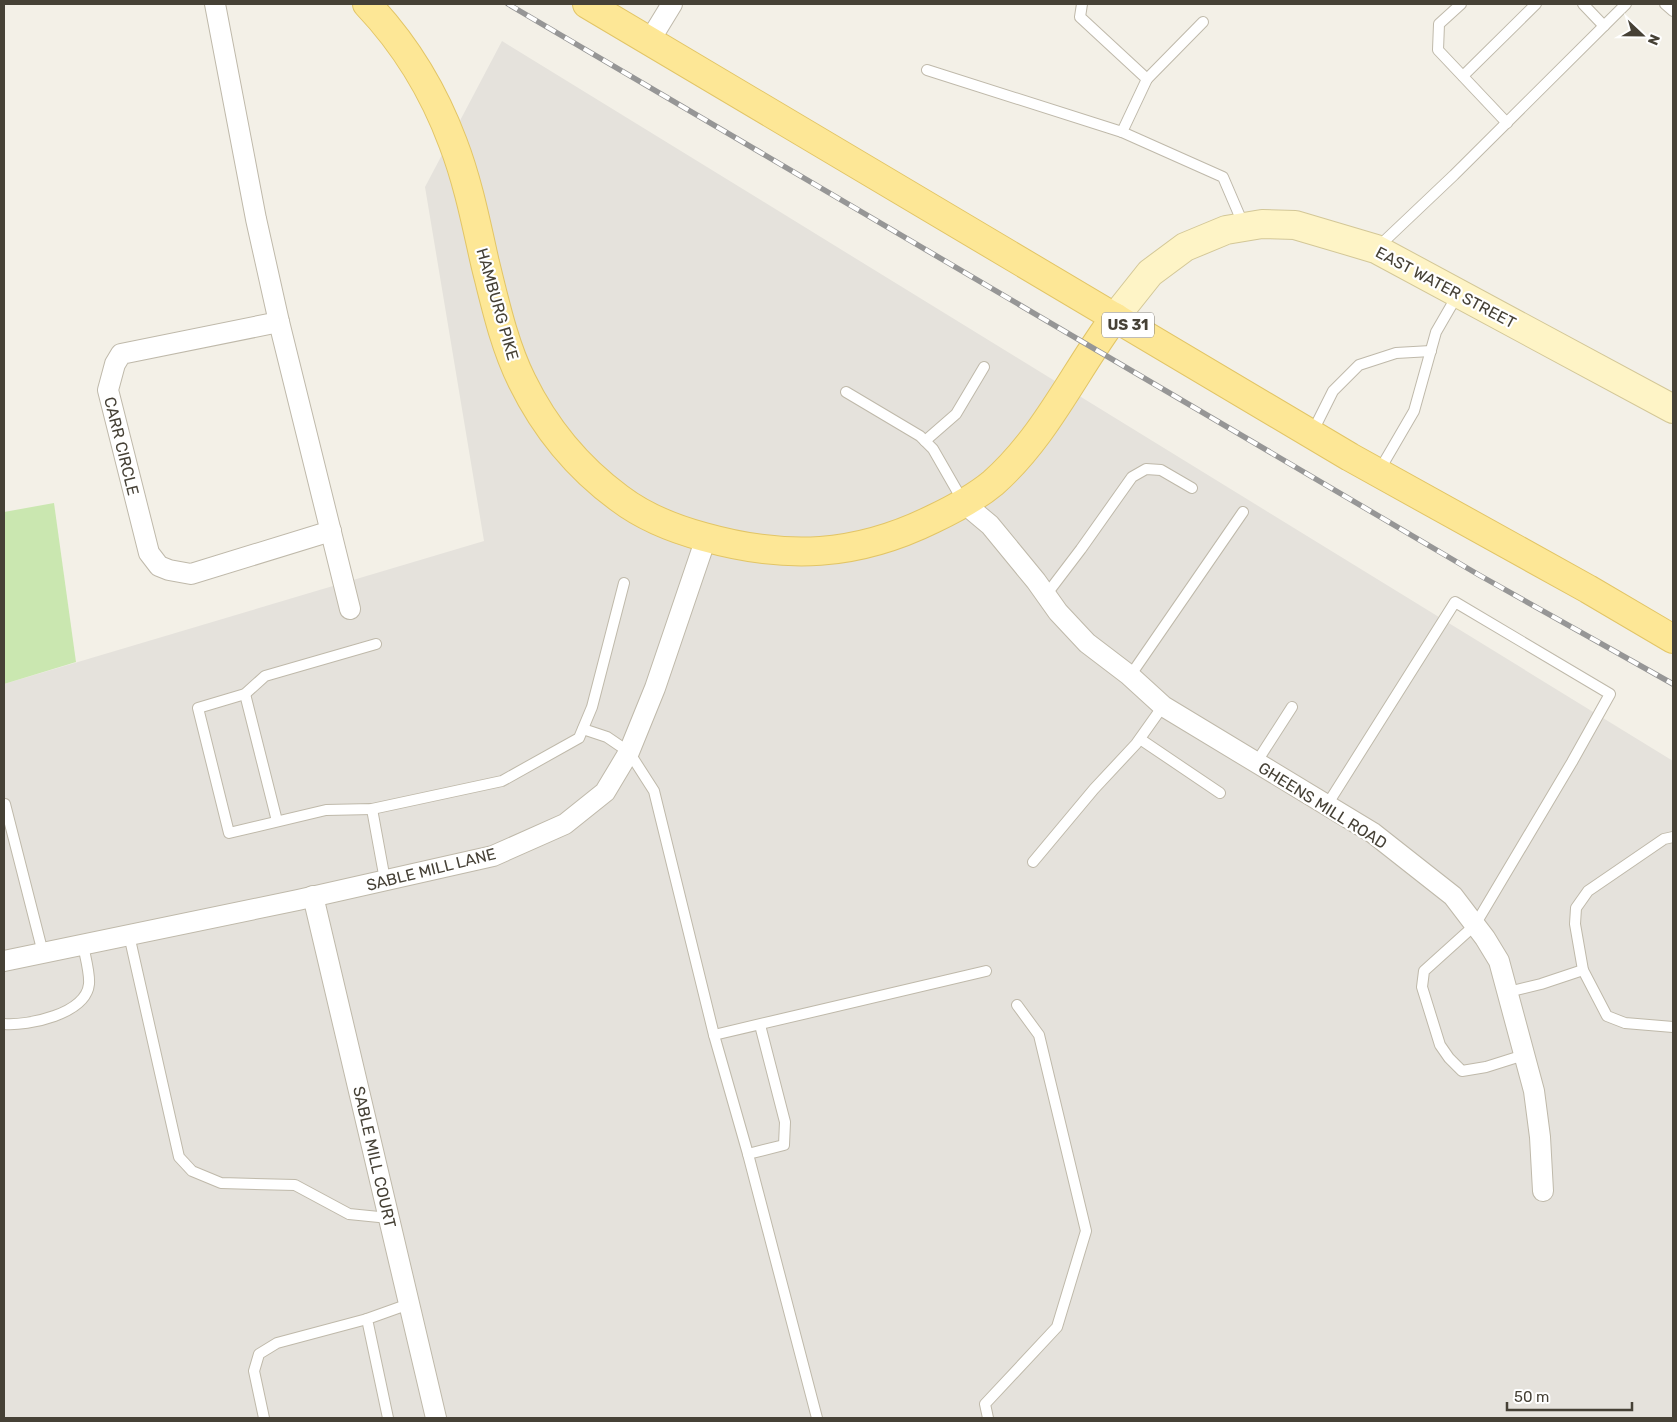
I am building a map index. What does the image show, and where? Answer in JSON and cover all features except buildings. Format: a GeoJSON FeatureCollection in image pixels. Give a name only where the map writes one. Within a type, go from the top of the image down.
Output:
{"type":"FeatureCollection","features":[{"type":"Feature","properties":{"kind":"main road","name":"HAMBURG PIKE"},"geometry":{"type":"LineString","coordinates":[[367,4],[401,43],[426,85],[453,143],[468,193],[500,321],[520,378],[538,412],[560,443],[583,469],[620,500],[678,530],[771,552],[817,552],[867,545],[910,530],[965,504],[993,482],[1022,453],[1045,424],[1068,390],[1093,347],[1115,317]]}},
{"type":"Feature","properties":{"kind":"main road","name":"US 31"},"geometry":{"type":"LineString","coordinates":[[588,4],[1378,473],[1673,639]]}},
{"type":"Feature","properties":{"kind":"street"},"geometry":{"type":"LineString","coordinates":[[215,4],[256,219],[279,322],[350,609]]}},
{"type":"Feature","properties":{"kind":"street"},"geometry":{"type":"LineString","coordinates":[[650,40],[672,4]]}},
{"type":"Feature","properties":{"kind":"street","name":"EAST WATER STREET"},"geometry":{"type":"LineString","coordinates":[[1115,317],[1150,273],[1185,247],[1226,230],[1262,224],[1296,225],[1376,248],[1673,408]]}},
{"type":"Feature","properties":{"kind":"street","name":"CARR CIRCLE"},"geometry":{"type":"LineString","coordinates":[[279,322],[121,354],[115,364],[108,390],[149,553],[160,566],[169,570],[191,574],[331,531]]}},
{"type":"Feature","properties":{"kind":"street","name":"GHEENS MILL ROAD"},"geometry":{"type":"LineString","coordinates":[[965,504],[990,524],[1058,612],[1087,644],[1130,676],[1163,706],[1374,833],[1452,896],[1475,924],[1499,962],[1534,1091],[1540,1137],[1543,1191]]}},
{"type":"Feature","properties":{"kind":"street","name":"SABLE MILL LANE"},"geometry":{"type":"LineString","coordinates":[[4,961],[314,896],[493,856],[565,824],[605,792],[629,752],[654,688],[706,538]]}},
{"type":"Feature","properties":{"kind":"street","name":"SABLE MILL COURT"},"geometry":{"type":"LineString","coordinates":[[314,896],[436,1418]]}},
{"type":"Feature","properties":{"kind":"lane"},"geometry":{"type":"LineString","coordinates":[[1082,4],[1080,17],[1147,79]]}},
{"type":"Feature","properties":{"kind":"lane"},"geometry":{"type":"LineString","coordinates":[[1461,4],[1439,24],[1438,50],[1507,123]]}},
{"type":"Feature","properties":{"kind":"lane"},"geometry":{"type":"LineString","coordinates":[[1463,76],[1536,4]]}},
{"type":"Feature","properties":{"kind":"lane"},"geometry":{"type":"LineString","coordinates":[[1583,4],[1604,26]]}},
{"type":"Feature","properties":{"kind":"lane"},"geometry":{"type":"LineString","coordinates":[[1376,248],[1507,123],[1626,4]]}},
{"type":"Feature","properties":{"kind":"lane"},"geometry":{"type":"LineString","coordinates":[[1665,4],[1673,11]]}},
{"type":"Feature","properties":{"kind":"lane"},"geometry":{"type":"LineString","coordinates":[[1122,132],[1147,79],[1203,22]]}},
{"type":"Feature","properties":{"kind":"lane"},"geometry":{"type":"LineString","coordinates":[[927,70],[1122,132],[1223,177],[1244,227]]}},
{"type":"Feature","properties":{"kind":"lane"},"geometry":{"type":"LineString","coordinates":[[1378,473],[1414,411],[1436,332],[1458,293]]}},
{"type":"Feature","properties":{"kind":"lane"},"geometry":{"type":"LineString","coordinates":[[1312,434],[1333,391],[1359,364],[1396,353],[1431,351]]}},
{"type":"Feature","properties":{"kind":"lane"},"geometry":{"type":"LineString","coordinates":[[926,441],[956,414],[984,367]]}},
{"type":"Feature","properties":{"kind":"lane"},"geometry":{"type":"LineString","coordinates":[[846,392],[926,441],[933,449],[965,504]]}},
{"type":"Feature","properties":{"kind":"lane"},"geometry":{"type":"LineString","coordinates":[[1046,595],[1132,478],[1146,469],[1161,470],[1192,488]]}},
{"type":"Feature","properties":{"kind":"lane"},"geometry":{"type":"LineString","coordinates":[[1130,676],[1243,512]]}},
{"type":"Feature","properties":{"kind":"lane"},"geometry":{"type":"LineString","coordinates":[[376,644],[265,676],[245,694],[198,708],[229,833],[326,810],[372,809],[502,781],[579,738],[592,707],[624,584]]}},
{"type":"Feature","properties":{"kind":"lane"},"geometry":{"type":"LineString","coordinates":[[1327,806],[1455,602],[1610,694],[1572,762],[1475,924],[1424,971],[1422,987],[1440,1045],[1449,1058],[1462,1070],[1486,1067],[1524,1056]]}},
{"type":"Feature","properties":{"kind":"lane"},"geometry":{"type":"LineString","coordinates":[[245,694],[277,822]]}},
{"type":"Feature","properties":{"kind":"lane"},"geometry":{"type":"LineString","coordinates":[[1033,862],[1094,789],[1140,738],[1163,706]]}},
{"type":"Feature","properties":{"kind":"lane"},"geometry":{"type":"LineString","coordinates":[[1256,763],[1292,707]]}},
{"type":"Feature","properties":{"kind":"lane"},"geometry":{"type":"LineString","coordinates":[[583,729],[607,737],[629,752],[654,791],[714,1036],[748,1154],[817,1418]]}},
{"type":"Feature","properties":{"kind":"lane"},"geometry":{"type":"LineString","coordinates":[[1140,738],[1220,793]]}},
{"type":"Feature","properties":{"kind":"lane"},"geometry":{"type":"LineString","coordinates":[[5,804],[43,953]]}},
{"type":"Feature","properties":{"kind":"lane"},"geometry":{"type":"LineString","coordinates":[[372,809],[385,880]]}},
{"type":"Feature","properties":{"kind":"lane"},"geometry":{"type":"LineString","coordinates":[[1673,837],[1664,839],[1588,890],[1576,908],[1575,924],[1583,970],[1607,1016],[1625,1023],[1673,1028]]}},
{"type":"Feature","properties":{"kind":"lane"},"geometry":{"type":"LineString","coordinates":[[129,935],[179,1157],[192,1172],[222,1184],[295,1185],[349,1214],[389,1218]]}},
{"type":"Feature","properties":{"kind":"lane"},"geometry":{"type":"LineString","coordinates":[[4,1024],[14,1025],[63,1014],[83,999],[89,984],[83,945]]}},
{"type":"Feature","properties":{"kind":"lane"},"geometry":{"type":"LineString","coordinates":[[1508,992],[1542,984],[1583,970]]}},
{"type":"Feature","properties":{"kind":"lane"},"geometry":{"type":"LineString","coordinates":[[714,1036],[986,971]]}},
{"type":"Feature","properties":{"kind":"lane"},"geometry":{"type":"LineString","coordinates":[[988,1418],[985,1404],[1057,1328],[1086,1231],[1040,1035],[1017,1005]]}},
{"type":"Feature","properties":{"kind":"lane"},"geometry":{"type":"LineString","coordinates":[[748,1154],[784,1145],[785,1122],[760,1025]]}},
{"type":"Feature","properties":{"kind":"lane"},"geometry":{"type":"LineString","coordinates":[[264,1418],[254,1371],[259,1354],[277,1343],[367,1318],[409,1304]]}},
{"type":"Feature","properties":{"kind":"lane"},"geometry":{"type":"LineString","coordinates":[[367,1318],[388,1418]]}},
{"type":"Feature","properties":{"kind":"shaded area"},"geometry":{"type":"Polygon","coordinates":[[[502,41],[1673,761],[1673,1418],[4,1418],[4,684],[484,541],[425,187],[502,41]]]}},
{"type":"Feature","properties":{"kind":"green space"},"geometry":{"type":"Polygon","coordinates":[[[54,503],[76,662],[4,684],[4,512],[54,503]]]}},
{"type":"Feature","properties":{"kind":"railway"},"geometry":{"type":"LineString","coordinates":[[508,4],[1479,575],[1673,684]]}}]}
